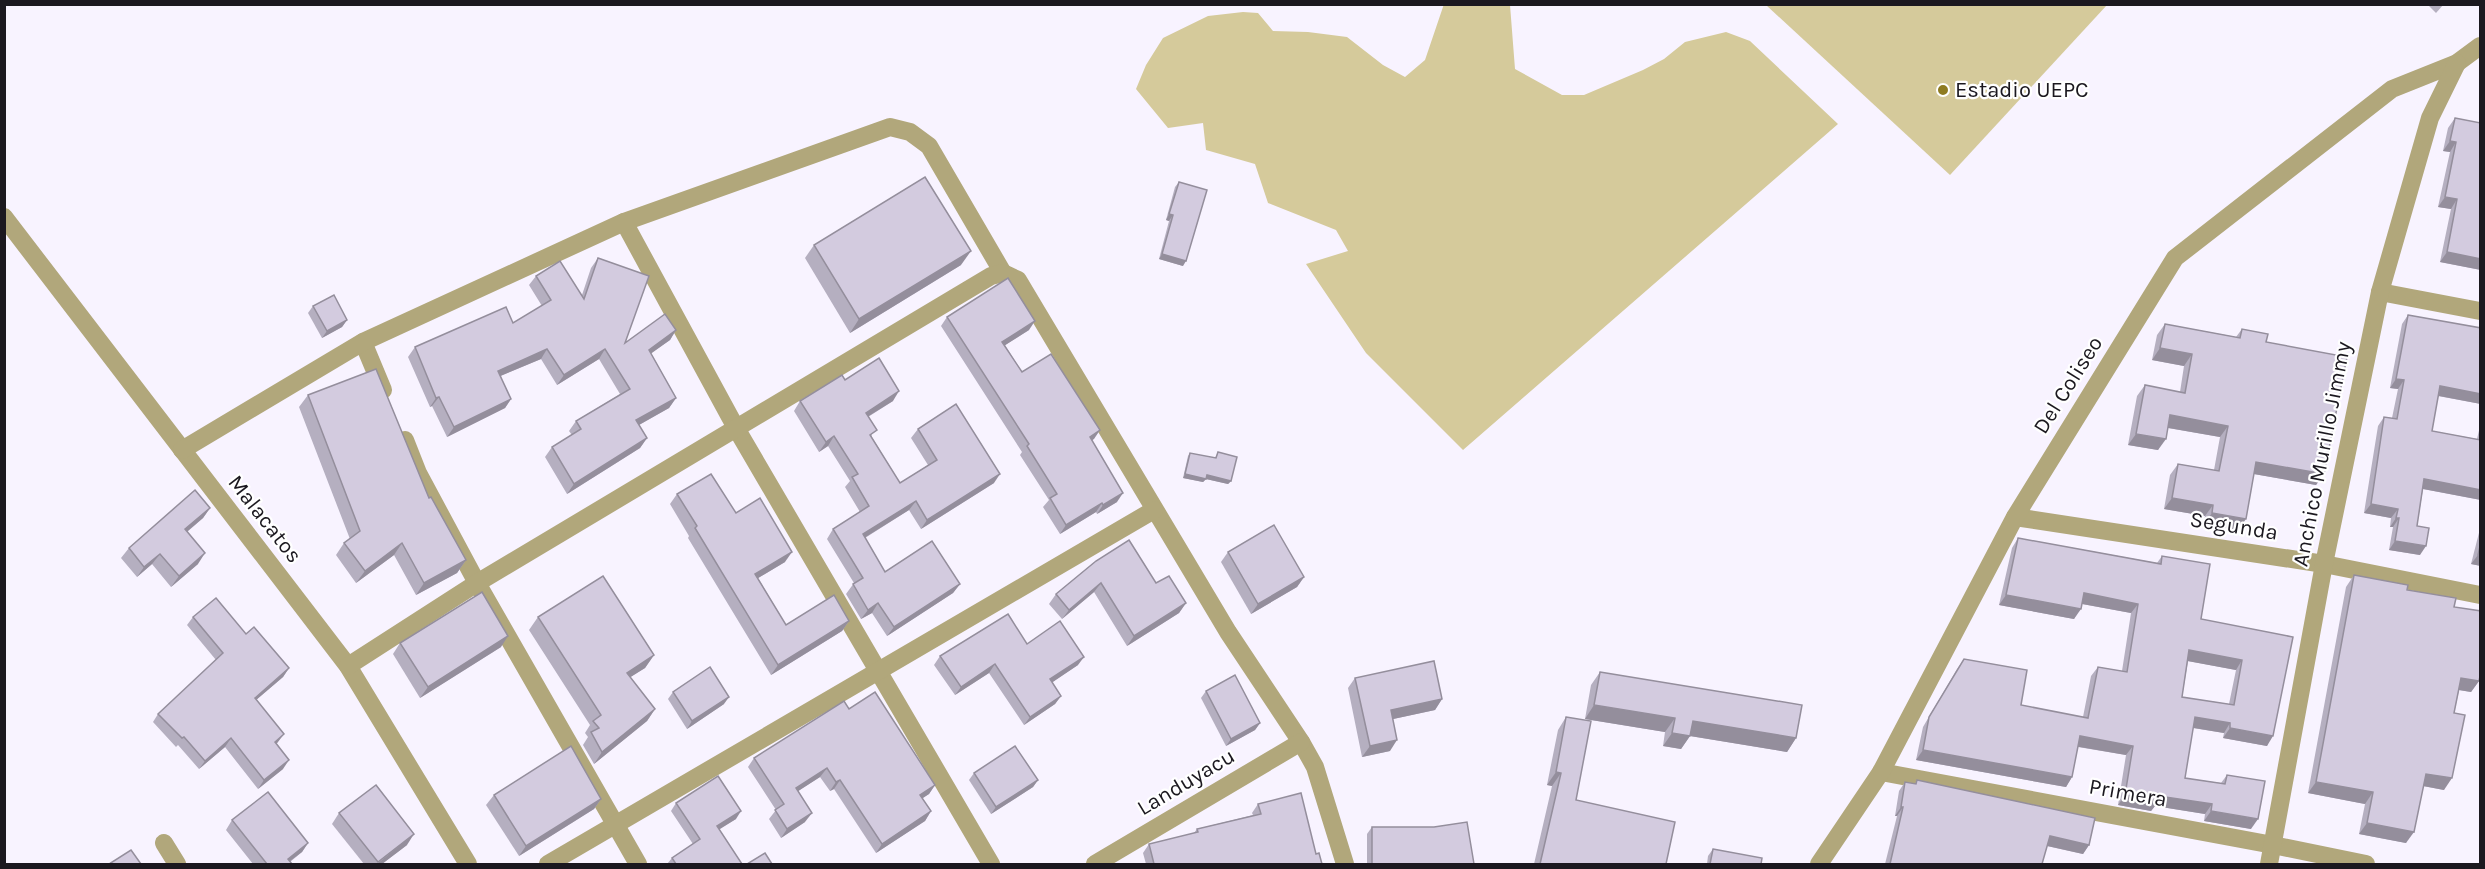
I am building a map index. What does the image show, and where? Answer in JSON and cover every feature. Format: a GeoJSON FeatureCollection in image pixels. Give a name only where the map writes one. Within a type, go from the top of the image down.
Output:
{"type":"FeatureCollection","features":[{"type":"Feature","properties":{"kind":"street","name":"Del Coliseo"},"geometry":{"type":"LineString","coordinates":[[1820,864],[1881,772],[2015,517],[2175,258],[2392,88],[2457,63],[2481,46]]}},
{"type":"Feature","properties":{"kind":"street","name":"Anchico Murillo Jimmy"},"geometry":{"type":"LineString","coordinates":[[2269,864],[2324,564],[2380,292],[2430,118],[2457,63]]}},
{"type":"Feature","properties":{"kind":"street"},"geometry":{"type":"LineString","coordinates":[[182,450],[363,342],[624,222],[890,127],[910,132],[929,146],[1004,273],[1018,280],[1228,632],[1301,742],[1315,767],[1345,864]]}},
{"type":"Feature","properties":{"kind":"street","name":"Malacatos"},"geometry":{"type":"LineString","coordinates":[[4,217],[348,666],[468,864]]}},
{"type":"Feature","properties":{"kind":"street"},"geometry":{"type":"LineString","coordinates":[[624,222],[736,428],[991,864]]}},
{"type":"Feature","properties":{"kind":"street"},"geometry":{"type":"LineString","coordinates":[[348,666],[477,583],[991,276],[1004,273]]}},
{"type":"Feature","properties":{"kind":"street"},"geometry":{"type":"LineString","coordinates":[[2380,292],[2481,310]]}},
{"type":"Feature","properties":{"kind":"street"},"geometry":{"type":"LineString","coordinates":[[363,342],[391,408]]}},
{"type":"Feature","properties":{"kind":"street"},"geometry":{"type":"LineString","coordinates":[[400,429],[418,473],[477,583],[638,864]]}},
{"type":"Feature","properties":{"kind":"street"},"geometry":{"type":"LineString","coordinates":[[548,864],[1154,510]]}},
{"type":"Feature","properties":{"kind":"street","name":"Segunda"},"geometry":{"type":"LineString","coordinates":[[2015,517],[2324,564],[2481,595]]}},
{"type":"Feature","properties":{"kind":"street","name":"Landuyacu"},"geometry":{"type":"LineString","coordinates":[[1095,864],[1301,742]]}},
{"type":"Feature","properties":{"kind":"street","name":"Primera"},"geometry":{"type":"LineString","coordinates":[[1881,772],[2366,864]]}},
{"type":"Feature","properties":{"kind":"street"},"geometry":{"type":"LineString","coordinates":[[164,843],[177,864]]}},
{"type":"Feature","properties":{"kind":"shaded area"},"geometry":{"type":"Polygon","coordinates":[[[1444,4],[1510,5],[1515,69],[1562,95],[1584,95],[1664,59],[1685,42],[1726,32],[1750,41],[1838,124],[1463,450],[1366,353],[1306,264],[1348,251],[1336,230],[1268,203],[1255,164],[1206,150],[1203,123],[1168,128],[1136,89],[1146,65],[1163,38],[1208,16],[1243,12],[1258,13],[1273,31],[1308,32],[1347,37],[1383,65],[1405,77],[1425,60],[1444,4]]]}},
{"type":"Feature","properties":{"kind":"shaded area","name":"Estadio UEPC"},"geometry":{"type":"Polygon","coordinates":[[[1766,5],[2107,5],[1950,175],[1766,5]]]}},
{"type":"Feature","properties":{"kind":"building"},"geometry":{"type":"Polygon","coordinates":[[[2455,118],[2481,123],[2481,259],[2447,252],[2457,199],[2445,197],[2456,142],[2450,141],[2455,118]]]}},
{"type":"Feature","properties":{"kind":"building"},"geometry":{"type":"Polygon","coordinates":[[[925,177],[971,251],[859,319],[814,245],[925,177]]]}},
{"type":"Feature","properties":{"kind":"building"},"geometry":{"type":"Polygon","coordinates":[[[1179,182],[1207,190],[1186,261],[1162,254],[1173,215],[1169,214],[1179,182]]]}},
{"type":"Feature","properties":{"kind":"building"},"geometry":{"type":"Polygon","coordinates":[[[598,258],[649,276],[625,343],[665,314],[676,330],[649,350],[676,398],[636,420],[647,438],[574,484],[552,447],[581,429],[576,421],[630,389],[605,349],[564,375],[547,349],[498,371],[511,399],[454,427],[439,397],[436,398],[415,347],[506,307],[513,323],[551,300],[536,276],[560,261],[584,299],[598,258]]]}},
{"type":"Feature","properties":{"kind":"building"},"geometry":{"type":"Polygon","coordinates":[[[1008,278],[1035,321],[1002,342],[1022,372],[1051,354],[1100,430],[1090,437],[1123,493],[1066,525],[1050,498],[1057,494],[1027,446],[1029,444],[947,317],[1008,278]]]}},
{"type":"Feature","properties":{"kind":"building"},"geometry":{"type":"Polygon","coordinates":[[[334,295],[347,320],[327,331],[313,306],[334,295]]]}},
{"type":"Feature","properties":{"kind":"building"},"geometry":{"type":"Polygon","coordinates":[[[2408,315],[2481,328],[2481,394],[2440,386],[2432,431],[2481,440],[2481,490],[2424,479],[2417,526],[2429,528],[2426,546],[2395,541],[2399,518],[2396,518],[2398,509],[2371,504],[2384,417],[2397,419],[2404,380],[2396,379],[2408,315]]]}},
{"type":"Feature","properties":{"kind":"building"},"geometry":{"type":"Polygon","coordinates":[[[2165,324],[2240,338],[2242,329],[2268,334],[2266,342],[2347,357],[2324,474],[2256,462],[2246,519],[2212,513],[2213,505],[2172,498],[2178,464],[2219,471],[2228,426],[2170,415],[2166,439],[2136,434],[2145,385],[2185,393],[2192,354],[2160,348],[2165,324]]]}},
{"type":"Feature","properties":{"kind":"building"},"geometry":{"type":"Polygon","coordinates":[[[879,358],[899,391],[866,413],[877,430],[870,435],[900,483],[937,460],[918,429],[956,404],[1000,474],[927,520],[916,501],[863,534],[885,572],[932,541],[960,584],[894,627],[878,603],[868,610],[853,584],[863,578],[833,529],[869,506],[852,477],[858,474],[834,436],[826,442],[800,401],[842,375],[845,380],[879,358]]]}},
{"type":"Feature","properties":{"kind":"building"},"geometry":{"type":"Polygon","coordinates":[[[376,369],[429,498],[431,497],[466,560],[424,583],[402,543],[365,571],[344,543],[360,531],[308,395],[376,369]]]}},
{"type":"Feature","properties":{"kind":"building"},"geometry":{"type":"Polygon","coordinates":[[[1218,452],[1237,457],[1231,481],[1207,475],[1206,479],[1185,474],[1190,453],[1216,458],[1218,452]]]}},
{"type":"Feature","properties":{"kind":"building"},"geometry":{"type":"Polygon","coordinates":[[[711,474],[736,513],[760,498],[792,552],[755,574],[786,625],[834,595],[849,621],[778,665],[677,494],[711,474]]]}},
{"type":"Feature","properties":{"kind":"building"},"geometry":{"type":"Polygon","coordinates":[[[195,490],[210,508],[185,529],[205,553],[179,576],[160,554],[144,567],[129,548],[195,490]]]}},
{"type":"Feature","properties":{"kind":"building"},"geometry":{"type":"Polygon","coordinates":[[[1274,525],[1304,577],[1258,604],[1228,552],[1274,525]]]}},
{"type":"Feature","properties":{"kind":"building"},"geometry":{"type":"Polygon","coordinates":[[[2018,538],[2161,564],[2162,556],[2210,564],[2201,619],[2293,637],[2273,736],[2230,728],[2230,723],[2195,717],[2185,778],[2225,784],[2227,775],[2265,781],[2258,819],[2211,811],[2212,804],[2159,796],[2158,801],[2125,795],[2133,746],[2080,736],[2072,777],[1923,750],[1929,717],[1964,659],[2027,670],[2021,705],[2088,718],[2098,667],[2127,672],[2138,604],[2084,593],[2081,609],[2006,595],[2018,538]],[[2189,650],[2182,697],[2234,705],[2242,660],[2189,650]]]}},
{"type":"Feature","properties":{"kind":"building"},"geometry":{"type":"Polygon","coordinates":[[[1129,540],[1156,583],[1169,576],[1186,603],[1134,636],[1101,583],[1069,610],[1056,594],[1096,561],[1129,540]]]}},
{"type":"Feature","properties":{"kind":"building"},"geometry":{"type":"Polygon","coordinates":[[[2354,575],[2408,585],[2407,590],[2456,598],[2454,607],[2481,611],[2481,672],[2479,681],[2461,678],[2454,713],[2465,715],[2452,778],[2426,774],[2414,832],[2367,823],[2373,792],[2316,782],[2354,575]]]}},
{"type":"Feature","properties":{"kind":"building"},"geometry":{"type":"Polygon","coordinates":[[[603,576],[654,655],[627,673],[655,709],[602,752],[591,732],[599,728],[593,721],[601,715],[538,617],[603,576]]]}},
{"type":"Feature","properties":{"kind":"building"},"geometry":{"type":"Polygon","coordinates":[[[482,592],[508,636],[428,687],[400,643],[482,592]]]}},
{"type":"Feature","properties":{"kind":"building"},"geometry":{"type":"Polygon","coordinates":[[[216,598],[246,634],[254,627],[289,668],[255,698],[284,734],[275,742],[289,760],[264,780],[231,738],[205,761],[184,737],[182,738],[158,714],[223,653],[193,617],[216,598]]]}},
{"type":"Feature","properties":{"kind":"building"},"geometry":{"type":"Polygon","coordinates":[[[1008,614],[1027,644],[1060,621],[1084,657],[1050,679],[1061,696],[1030,717],[995,664],[961,687],[940,656],[1008,614]]]}},
{"type":"Feature","properties":{"kind":"building"},"geometry":{"type":"Polygon","coordinates":[[[1434,661],[1442,699],[1391,710],[1397,740],[1370,746],[1355,678],[1434,661]]]}},
{"type":"Feature","properties":{"kind":"building"},"geometry":{"type":"Polygon","coordinates":[[[710,667],[729,697],[692,721],[673,692],[710,667]]]}},
{"type":"Feature","properties":{"kind":"building"},"geometry":{"type":"Polygon","coordinates":[[[1600,672],[1802,705],[1796,738],[1693,721],[1690,736],[1672,733],[1675,718],[1594,705],[1600,672]]]}},
{"type":"Feature","properties":{"kind":"building"},"geometry":{"type":"Polygon","coordinates":[[[1235,675],[1260,723],[1231,739],[1206,691],[1235,675]]]}},
{"type":"Feature","properties":{"kind":"building"},"geometry":{"type":"Polygon","coordinates":[[[875,692],[935,785],[920,795],[931,811],[882,844],[840,780],[836,782],[827,768],[796,788],[812,813],[787,829],[775,810],[784,804],[754,758],[844,701],[849,709],[875,692]]]}},
{"type":"Feature","properties":{"kind":"building"},"geometry":{"type":"Polygon","coordinates":[[[1566,717],[1591,721],[1576,800],[1675,822],[1666,864],[1540,864],[1561,773],[1556,772],[1566,717]]]}},
{"type":"Feature","properties":{"kind":"building"},"geometry":{"type":"Polygon","coordinates":[[[571,746],[601,799],[526,846],[494,795],[571,746]]]}},
{"type":"Feature","properties":{"kind":"building"},"geometry":{"type":"Polygon","coordinates":[[[1015,746],[1038,780],[996,807],[974,773],[1015,746]]]}},
{"type":"Feature","properties":{"kind":"building"},"geometry":{"type":"Polygon","coordinates":[[[718,776],[741,811],[717,826],[742,864],[676,864],[672,858],[700,839],[676,803],[718,776]]]}},
{"type":"Feature","properties":{"kind":"building"},"geometry":{"type":"Polygon","coordinates":[[[1917,780],[2095,818],[2089,845],[2050,836],[2042,864],[1890,864],[1903,807],[1901,807],[1905,782],[1916,784],[1917,780]]]}},
{"type":"Feature","properties":{"kind":"building"},"geometry":{"type":"Polygon","coordinates":[[[376,785],[414,834],[378,862],[339,813],[376,785]]]}},
{"type":"Feature","properties":{"kind":"building"},"geometry":{"type":"Polygon","coordinates":[[[268,792],[308,843],[288,859],[292,864],[267,864],[232,820],[268,792]]]}},
{"type":"Feature","properties":{"kind":"building"},"geometry":{"type":"Polygon","coordinates":[[[1301,793],[1316,854],[1319,853],[1322,864],[1154,864],[1149,844],[1198,832],[1197,829],[1261,814],[1258,804],[1301,793]]]}},
{"type":"Feature","properties":{"kind":"building"},"geometry":{"type":"Polygon","coordinates":[[[1467,822],[1474,864],[1372,864],[1372,827],[1434,827],[1467,822]]]}},
{"type":"Feature","properties":{"kind":"building"},"geometry":{"type":"Polygon","coordinates":[[[1713,849],[1762,858],[1761,864],[1710,864],[1713,849]]]}},
{"type":"Feature","properties":{"kind":"building"},"geometry":{"type":"Polygon","coordinates":[[[131,850],[141,864],[109,864],[131,850]]]}},
{"type":"Feature","properties":{"kind":"building"},"geometry":{"type":"Polygon","coordinates":[[[765,853],[772,864],[747,864],[765,853]]]}},
{"type":"Feature","properties":{"kind":"place","name":"Estadio UEPC"},"geometry":{"type":"Point","coordinates":[1943,90]}}]}
